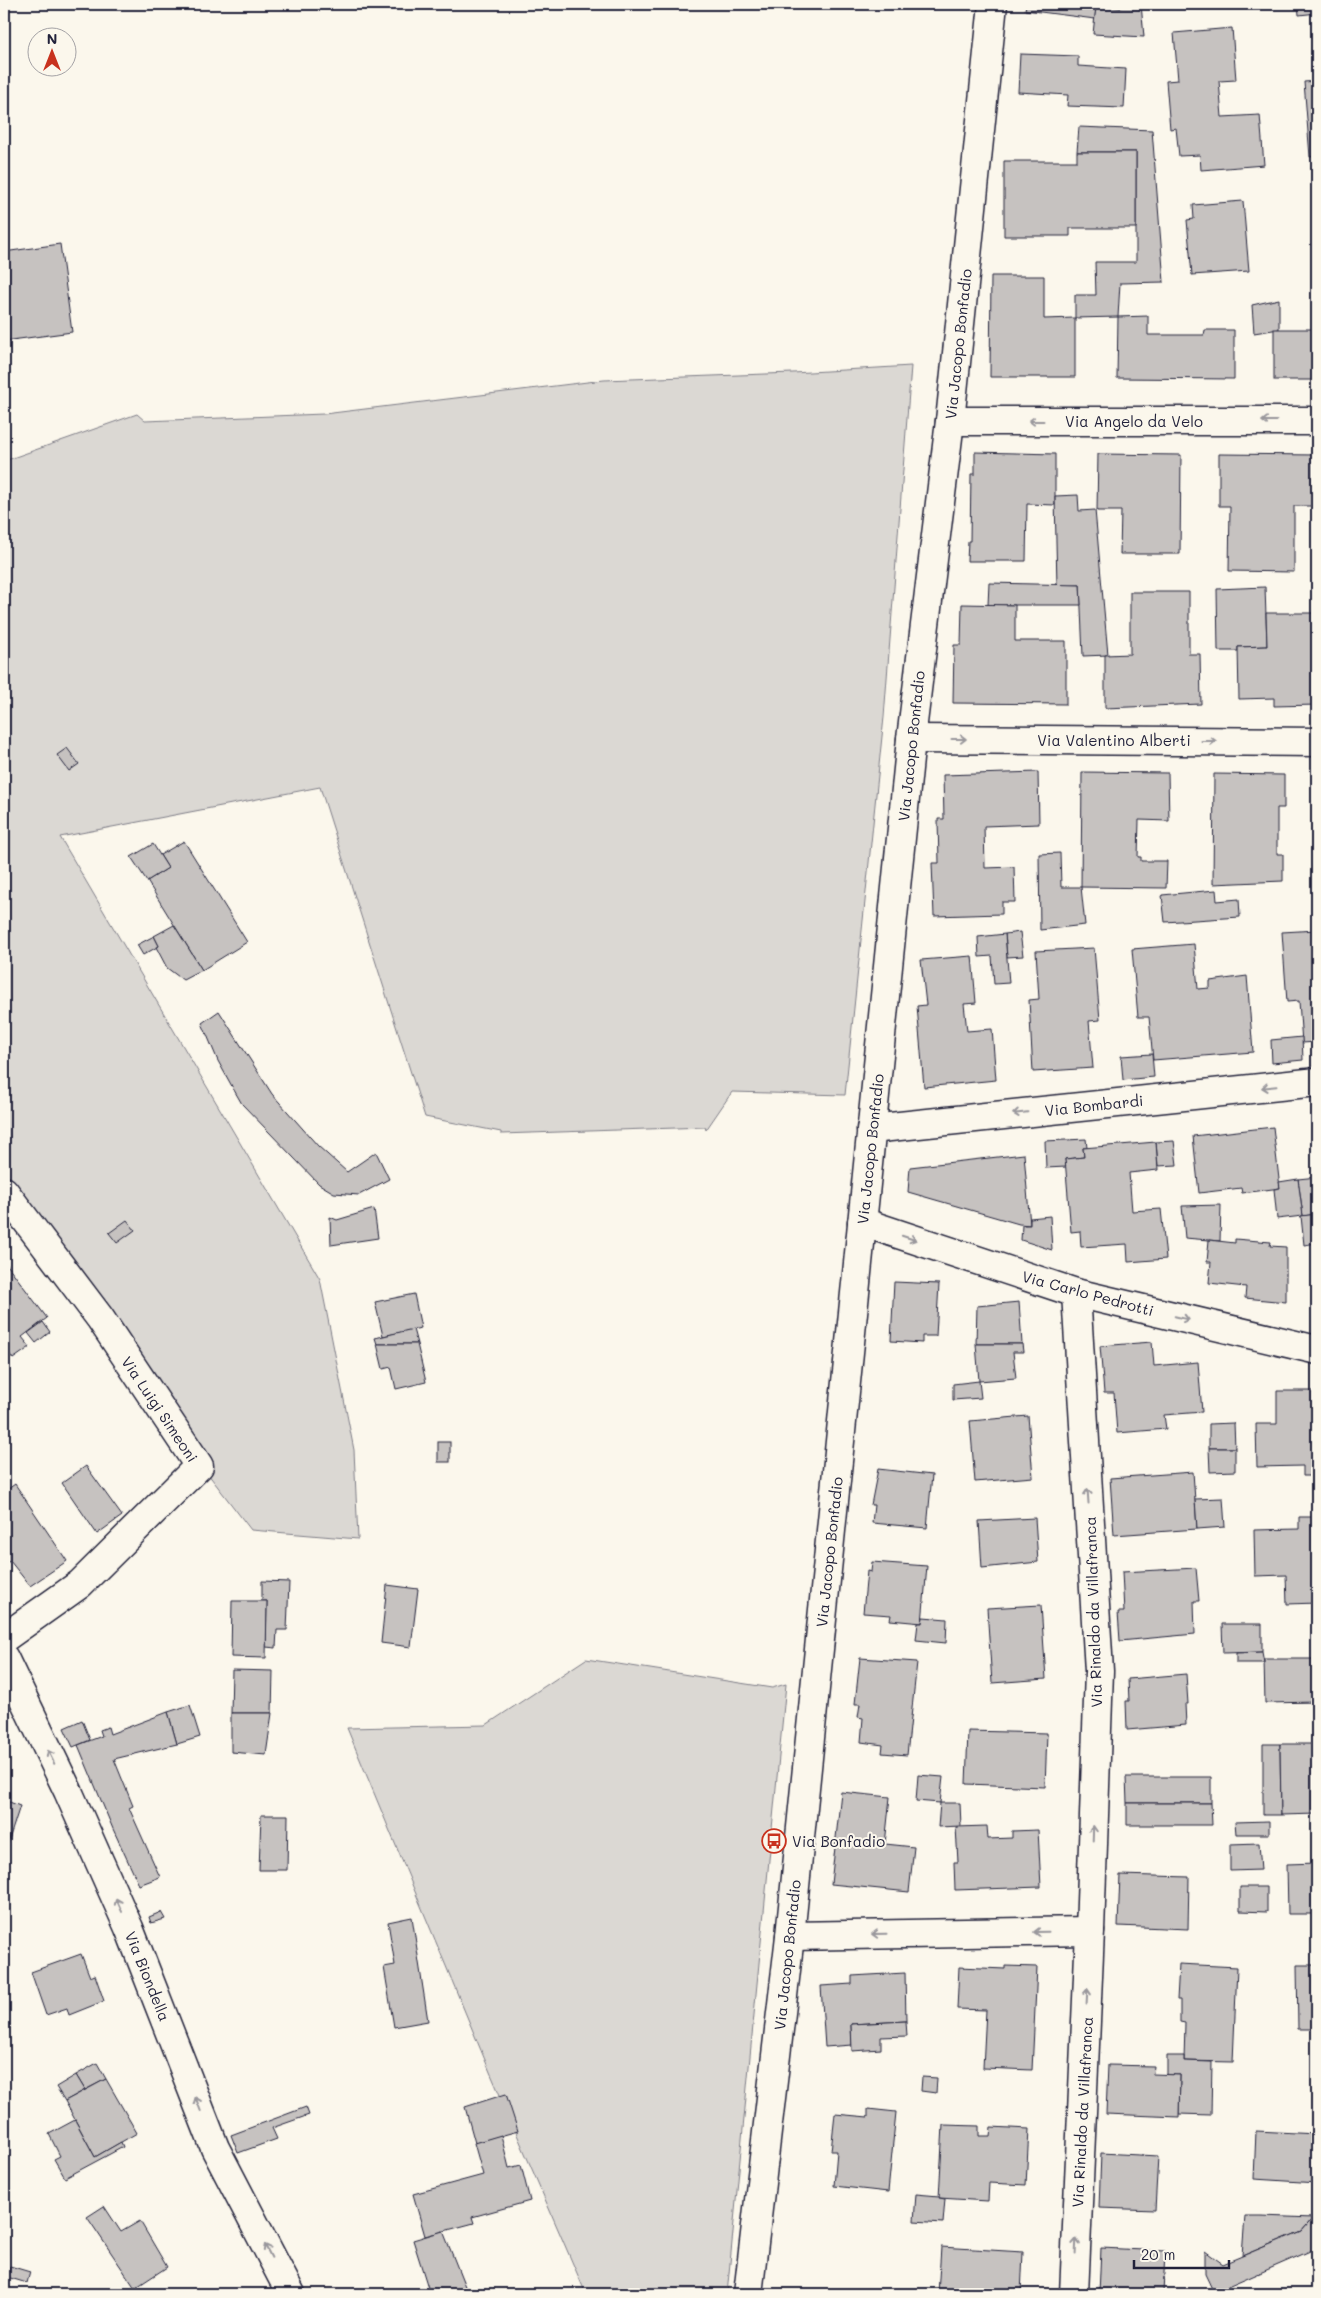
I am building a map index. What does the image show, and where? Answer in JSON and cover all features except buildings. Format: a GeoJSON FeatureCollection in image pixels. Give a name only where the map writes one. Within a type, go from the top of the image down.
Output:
{"type":"FeatureCollection","features":[{"type":"Feature","properties":{"kind":"street","name":"Via Jacopo Bonfadio"},"geometry":{"type":"LineString","coordinates":[[748,2294],[790,1936],[911,739],[950,421],[993,4]]}},
{"type":"Feature","properties":{"kind":"street","name":"Via Angelo da Velo"},"geometry":{"type":"LineString","coordinates":[[950,421],[1317,421]]}},
{"type":"Feature","properties":{"kind":"street","name":"Via Valentino Alberti"},"geometry":{"type":"LineString","coordinates":[[911,739],[1317,742]]}},
{"type":"Feature","properties":{"kind":"street","name":"Via Bombardi"},"geometry":{"type":"LineString","coordinates":[[871,1129],[1317,1082]]}},
{"type":"Feature","properties":{"kind":"street","name":"Via Luigi Simeoni"},"geometry":{"type":"LineString","coordinates":[[4,1190],[100,1318],[198,1466],[80,1584],[4,1638]]}},
{"type":"Feature","properties":{"kind":"street","name":"Via Carlo Pedrotti"},"geometry":{"type":"LineString","coordinates":[[862,1222],[1076,1293],[1317,1350]]}},
{"type":"Feature","properties":{"kind":"street","name":"Via Rinaldo da Villafranca"},"geometry":{"type":"LineString","coordinates":[[1074,2294],[1099,1671],[1076,1293]]}},
{"type":"Feature","properties":{"kind":"street","name":"Via Biondella"},"geometry":{"type":"LineString","coordinates":[[6,1674],[129,1928],[215,2148],[291,2294]]}},
{"type":"Feature","properties":{"kind":"street"},"geometry":{"type":"LineString","coordinates":[[790,1936],[1090,1931]]}},
{"type":"Feature","properties":{"kind":"shaded area"},"geometry":{"type":"Polygon","coordinates":[[[911,366],[884,717],[845,1095],[732,1092],[706,1130],[705,1127],[501,1134],[501,1132],[425,1117],[320,787],[60,837],[320,1279],[354,1450],[358,1539],[251,1530],[122,1362],[4,1177],[4,461],[137,414],[145,421],[324,414],[604,380],[793,373],[911,366]]]}},
{"type":"Feature","properties":{"kind":"shaded area"},"geometry":{"type":"Polygon","coordinates":[[[586,1659],[772,1688],[786,1684],[727,2294],[586,2294],[490,2072],[347,1728],[486,1725],[586,1659]]]}},
{"type":"Feature","properties":{"kind":"place","name":"Via Bonfadio"},"geometry":{"type":"Point","coordinates":[774,1841]}}]}
